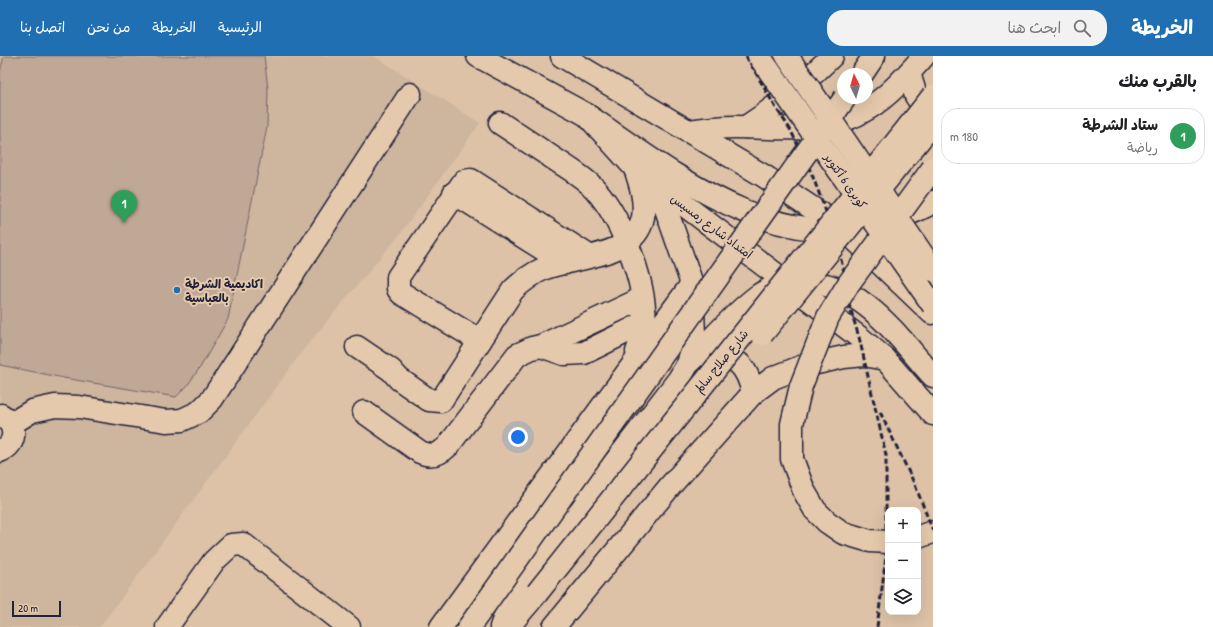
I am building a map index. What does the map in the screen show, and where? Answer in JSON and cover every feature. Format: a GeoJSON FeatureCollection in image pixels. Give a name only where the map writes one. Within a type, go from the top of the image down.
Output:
{"type":"FeatureCollection","features":[{"type":"Feature","properties":{"kind":"main road","name":"امتداد شارع رمسيس"},"geometry":{"type":"LineString","coordinates":[[478,56],[587,115],[635,168],[835,318],[884,359],[933,414]]}},
{"type":"Feature","properties":{"kind":"main road","name":"كوبرى 6 أكتوبر"},"geometry":{"type":"LineString","coordinates":[[759,56],[933,305]]}},
{"type":"Feature","properties":{"kind":"main road","name":"كوبرى 6 أكتوبر"},"geometry":{"type":"LineString","coordinates":[[787,56],[933,270]]}},
{"type":"Feature","properties":{"kind":"main road"},"geometry":{"type":"LineString","coordinates":[[746,127],[781,104],[832,56]]}},
{"type":"Feature","properties":{"kind":"main road"},"geometry":{"type":"LineString","coordinates":[[866,68],[874,56]]}},
{"type":"Feature","properties":{"kind":"main road"},"geometry":{"type":"LineString","coordinates":[[687,131],[746,127],[790,130],[836,123],[868,108],[883,98],[924,56]]}},
{"type":"Feature","properties":{"kind":"main road"},"geometry":{"type":"LineString","coordinates":[[564,57],[764,176],[845,230],[933,314]]}},
{"type":"Feature","properties":{"kind":"main road"},"geometry":{"type":"LineString","coordinates":[[909,73],[916,96],[933,122]]}},
{"type":"Feature","properties":{"kind":"main road"},"geometry":{"type":"LineString","coordinates":[[0,452],[7,448],[14,436],[6,419],[55,406],[79,407],[166,421],[182,420],[199,412],[212,400],[410,94]]}},
{"type":"Feature","properties":{"kind":"main road","name":"شارع صلاح سالم"},"geometry":{"type":"LineString","coordinates":[[528,627],[542,596],[933,96]]}},
{"type":"Feature","properties":{"kind":"main road"},"geometry":{"type":"LineString","coordinates":[[469,627],[841,104]]}},
{"type":"Feature","properties":{"kind":"main road"},"geometry":{"type":"LineString","coordinates":[[587,115],[675,174],[719,199],[744,211],[785,225],[845,230],[874,226],[925,207],[933,202]]}},
{"type":"Feature","properties":{"kind":"main road"},"geometry":{"type":"LineString","coordinates":[[500,122],[583,178],[595,189],[607,204],[634,261],[641,299],[644,323],[643,334],[634,362]]}},
{"type":"Feature","properties":{"kind":"main road","name":"شارع صلاح سالم"},"geometry":{"type":"LineString","coordinates":[[508,627],[542,596],[933,122]]}},
{"type":"Feature","properties":{"kind":"main road"},"geometry":{"type":"LineString","coordinates":[[357,347],[391,370],[399,379],[429,400],[437,402],[443,398],[513,290],[522,282],[542,269],[627,244],[637,234],[643,216],[643,200],[635,168]]}},
{"type":"Feature","properties":{"kind":"main road"},"geometry":{"type":"LineString","coordinates":[[885,542],[870,541],[843,533],[827,522],[815,510],[804,491],[792,459],[792,424],[801,386],[828,317],[849,283],[933,168]]}},
{"type":"Feature","properties":{"kind":"main road"},"geometry":{"type":"LineString","coordinates":[[480,341],[401,294],[398,289],[398,277],[461,184],[471,180],[502,212],[565,262]]}},
{"type":"Feature","properties":{"kind":"main road"},"geometry":{"type":"LineString","coordinates":[[658,186],[692,284],[694,335],[689,362]]}},
{"type":"Feature","properties":{"kind":"main road"},"geometry":{"type":"LineString","coordinates":[[502,212],[589,256]]}},
{"type":"Feature","properties":{"kind":"main road"},"geometry":{"type":"LineString","coordinates":[[500,627],[512,600],[522,583],[679,379],[689,362],[739,312],[760,294],[773,287],[788,283],[816,282],[832,286],[854,296],[870,307],[933,376]]}},
{"type":"Feature","properties":{"kind":"main road"},"geometry":{"type":"LineString","coordinates":[[441,627],[692,284]]}},
{"type":"Feature","properties":{"kind":"main road"},"geometry":{"type":"LineString","coordinates":[[364,412],[420,452],[427,455],[435,455],[442,452],[448,446],[514,358],[524,351],[541,346],[641,299]]}},
{"type":"Feature","properties":{"kind":"main road"},"geometry":{"type":"LineString","coordinates":[[541,346],[564,354],[584,352],[644,323]]}},
{"type":"Feature","properties":{"kind":"main road"},"geometry":{"type":"LineString","coordinates":[[689,362],[708,355],[724,356],[739,363],[749,377],[753,393]]}},
{"type":"Feature","properties":{"kind":"main road"},"geometry":{"type":"LineString","coordinates":[[554,627],[671,485],[753,393],[773,378],[803,366],[844,357],[864,355],[884,359]]}},
{"type":"Feature","properties":{"kind":"main road"},"geometry":{"type":"LineString","coordinates":[[921,536],[933,532]]}},
{"type":"Feature","properties":{"kind":"main road"},"geometry":{"type":"LineString","coordinates":[[167,627],[214,561],[231,545],[243,544],[349,627]]}},
{"type":"Feature","properties":{"kind":"shaded area","name":"اكاديمية الشرطة بالعباسية"},"geometry":{"type":"Polygon","coordinates":[[[0,56],[374,56],[480,123],[400,234],[307,345],[100,627],[0,627],[0,56]]]}},
{"type":"Feature","properties":{"kind":"shaded area"},"geometry":{"type":"Polygon","coordinates":[[[4,56],[264,56],[268,89],[267,127],[228,319],[201,366],[187,386],[176,397],[64,378],[0,365],[0,72],[4,56]]]}},
{"type":"Feature","properties":{"kind":"railway"},"geometry":{"type":"LineString","coordinates":[[746,56],[790,129],[811,172],[833,230],[850,294],[848,301],[859,337],[886,455],[886,557],[877,627]]}},
{"type":"Feature","properties":{"kind":"railway"},"geometry":{"type":"LineString","coordinates":[[880,412],[915,485],[933,531]]}},
{"type":"Feature","properties":{"kind":"place","name":"ستاد الشرطة"},"geometry":{"type":"Point","coordinates":[124,223]}},
{"type":"Feature","properties":{"kind":"place","name":"اكاديمية الشرطة بالعباسية"},"geometry":{"type":"Point","coordinates":[177,290]}}]}
